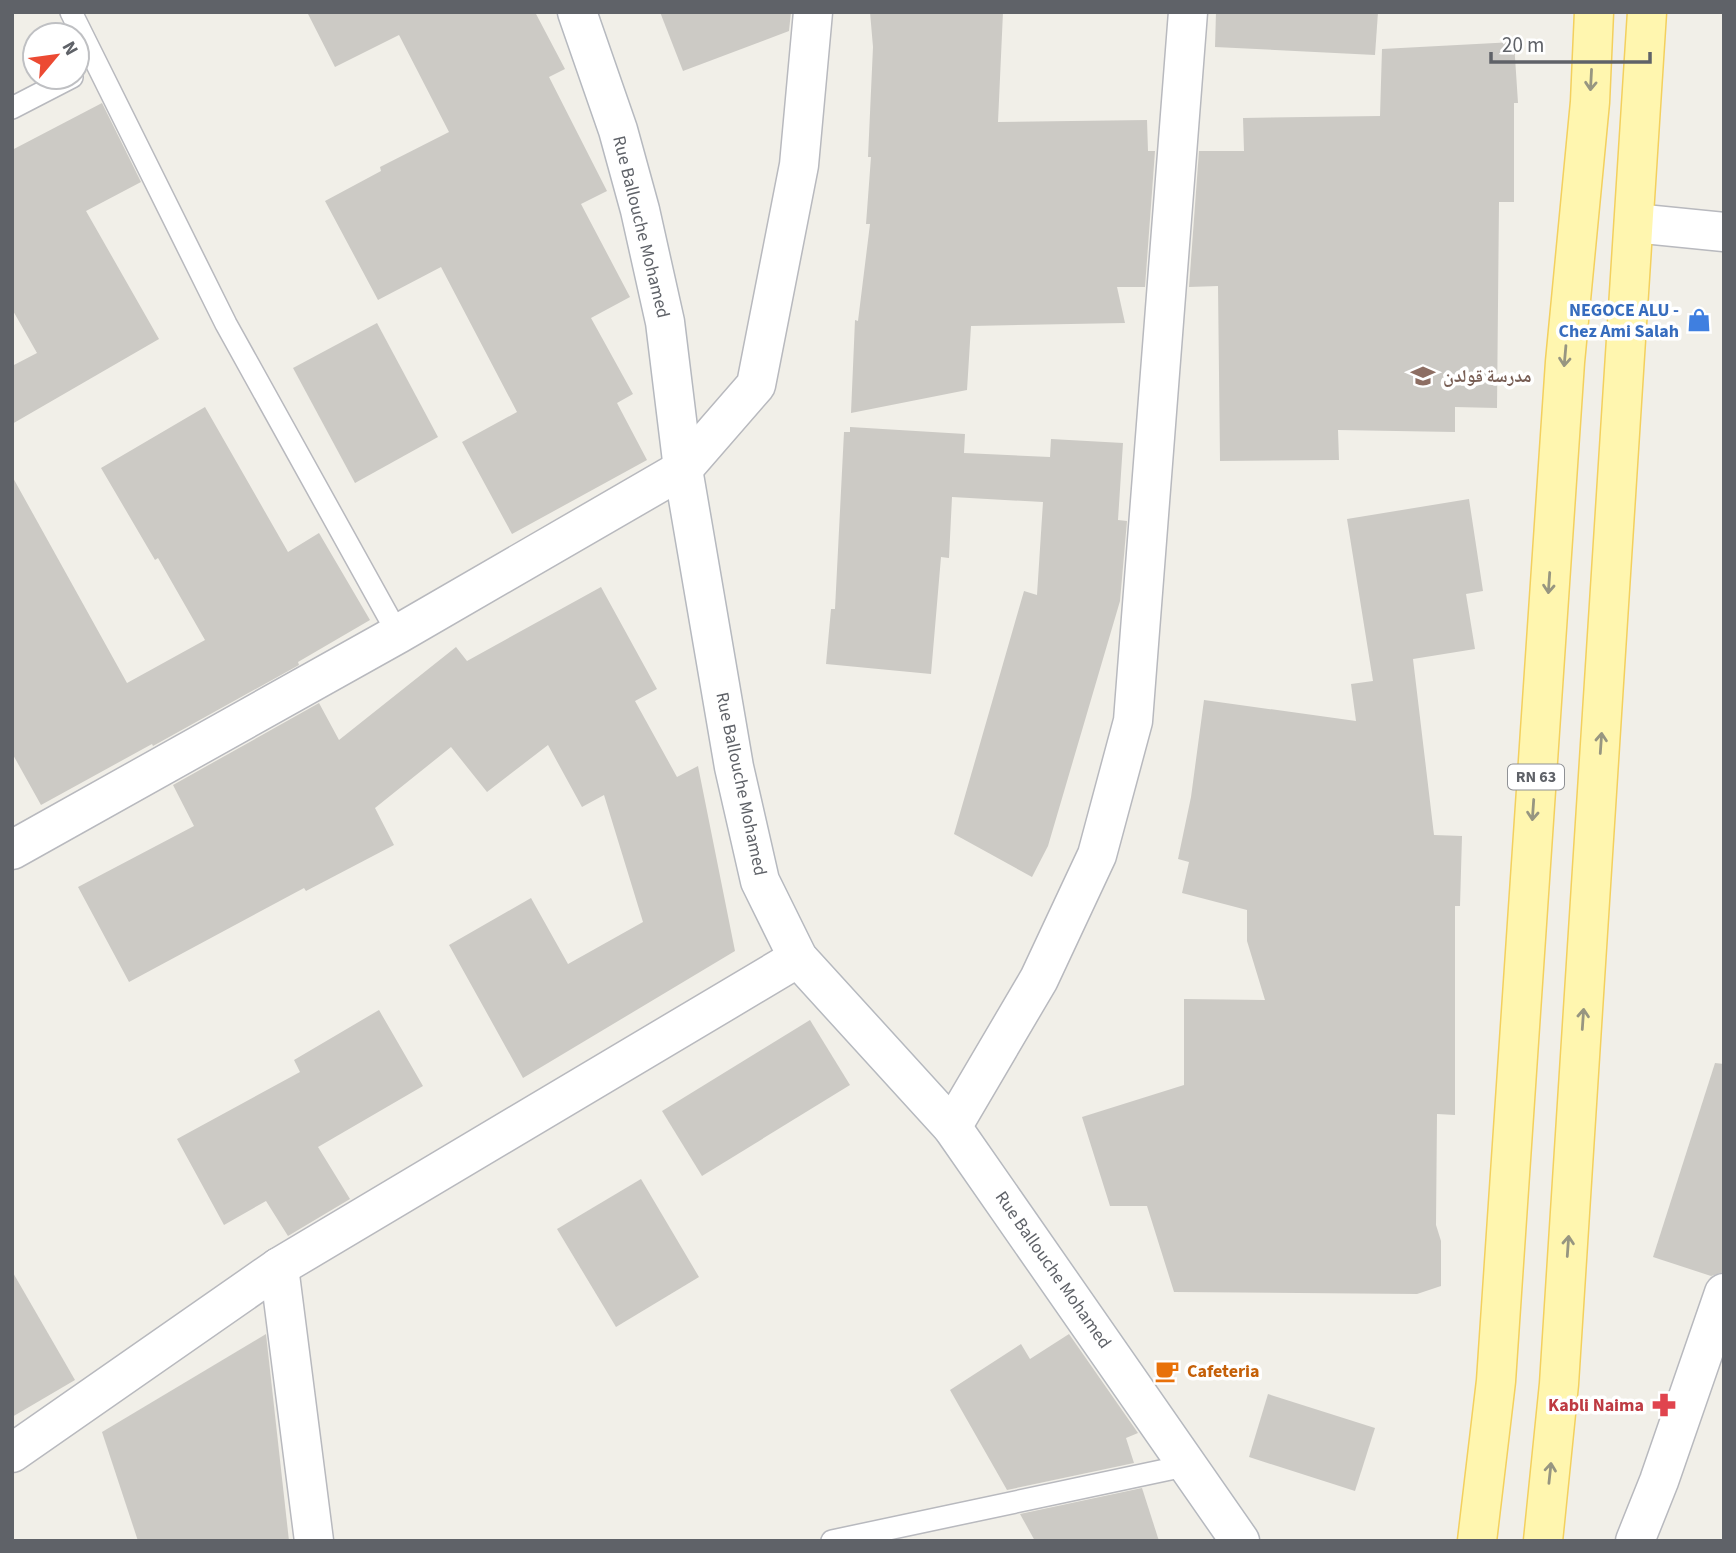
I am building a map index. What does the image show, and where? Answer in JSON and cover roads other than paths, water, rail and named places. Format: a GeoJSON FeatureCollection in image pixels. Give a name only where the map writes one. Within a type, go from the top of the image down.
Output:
{"type":"FeatureCollection","features":[{"type":"Feature","properties":{"kind":"main road","name":"RN 63"},"geometry":{"type":"LineString","coordinates":[[1477,1541],[1496,1381],[1564,362],[1590,102],[1594,12]]}},
{"type":"Feature","properties":{"kind":"main road"},"geometry":{"type":"LineString","coordinates":[[1543,1541],[1559,1384],[1647,12]]}},
{"type":"Feature","properties":{"kind":"street","name":"Rue Ballouche Mohamed"},"geometry":{"type":"LineString","coordinates":[[577,12],[618,130],[640,210],[665,322],[683,469],[734,766],[760,881],[798,958],[952,1127],[1240,1541]]}},
{"type":"Feature","properties":{"kind":"street"},"geometry":{"type":"LineString","coordinates":[[13,847],[398,634],[683,469],[757,385],[799,165],[813,12]]}},
{"type":"Feature","properties":{"kind":"street"},"geometry":{"type":"LineString","coordinates":[[952,1127],[1039,979],[1097,855],[1133,721],[1188,12]]}},
{"type":"Feature","properties":{"kind":"street"},"geometry":{"type":"LineString","coordinates":[[1634,223],[1724,232]]}},
{"type":"Feature","properties":{"kind":"street"},"geometry":{"type":"LineString","coordinates":[[12,1453],[279,1268],[798,958]]}},
{"type":"Feature","properties":{"kind":"street"},"geometry":{"type":"LineString","coordinates":[[279,1268],[314,1541]]}},
{"type":"Feature","properties":{"kind":"street"},"geometry":{"type":"LineString","coordinates":[[1635,1541],[1659,1482],[1724,1293]]}},
{"type":"Feature","properties":{"kind":"lane"},"geometry":{"type":"LineString","coordinates":[[91,88],[398,634]]}},
{"type":"Feature","properties":{"kind":"lane"},"geometry":{"type":"LineString","coordinates":[[12,108],[45,91]]}},
{"type":"Feature","properties":{"kind":"lane"},"geometry":{"type":"LineString","coordinates":[[832,1541],[1189,1465]]}},
{"type":"Feature","properties":{"kind":"place","name":"NEGOCE ALU - Chez Ami Salah"},"geometry":{"type":"Point","coordinates":[1699,320]}},
{"type":"Feature","properties":{"kind":"place","name":"مدرسة قولدن"},"geometry":{"type":"Point","coordinates":[1423,376]}},
{"type":"Feature","properties":{"kind":"place","name":"Cafeteria"},"geometry":{"type":"Point","coordinates":[1167,1371]}},
{"type":"Feature","properties":{"kind":"place","name":"Kabli Naima"},"geometry":{"type":"Point","coordinates":[1664,1405]}}]}
